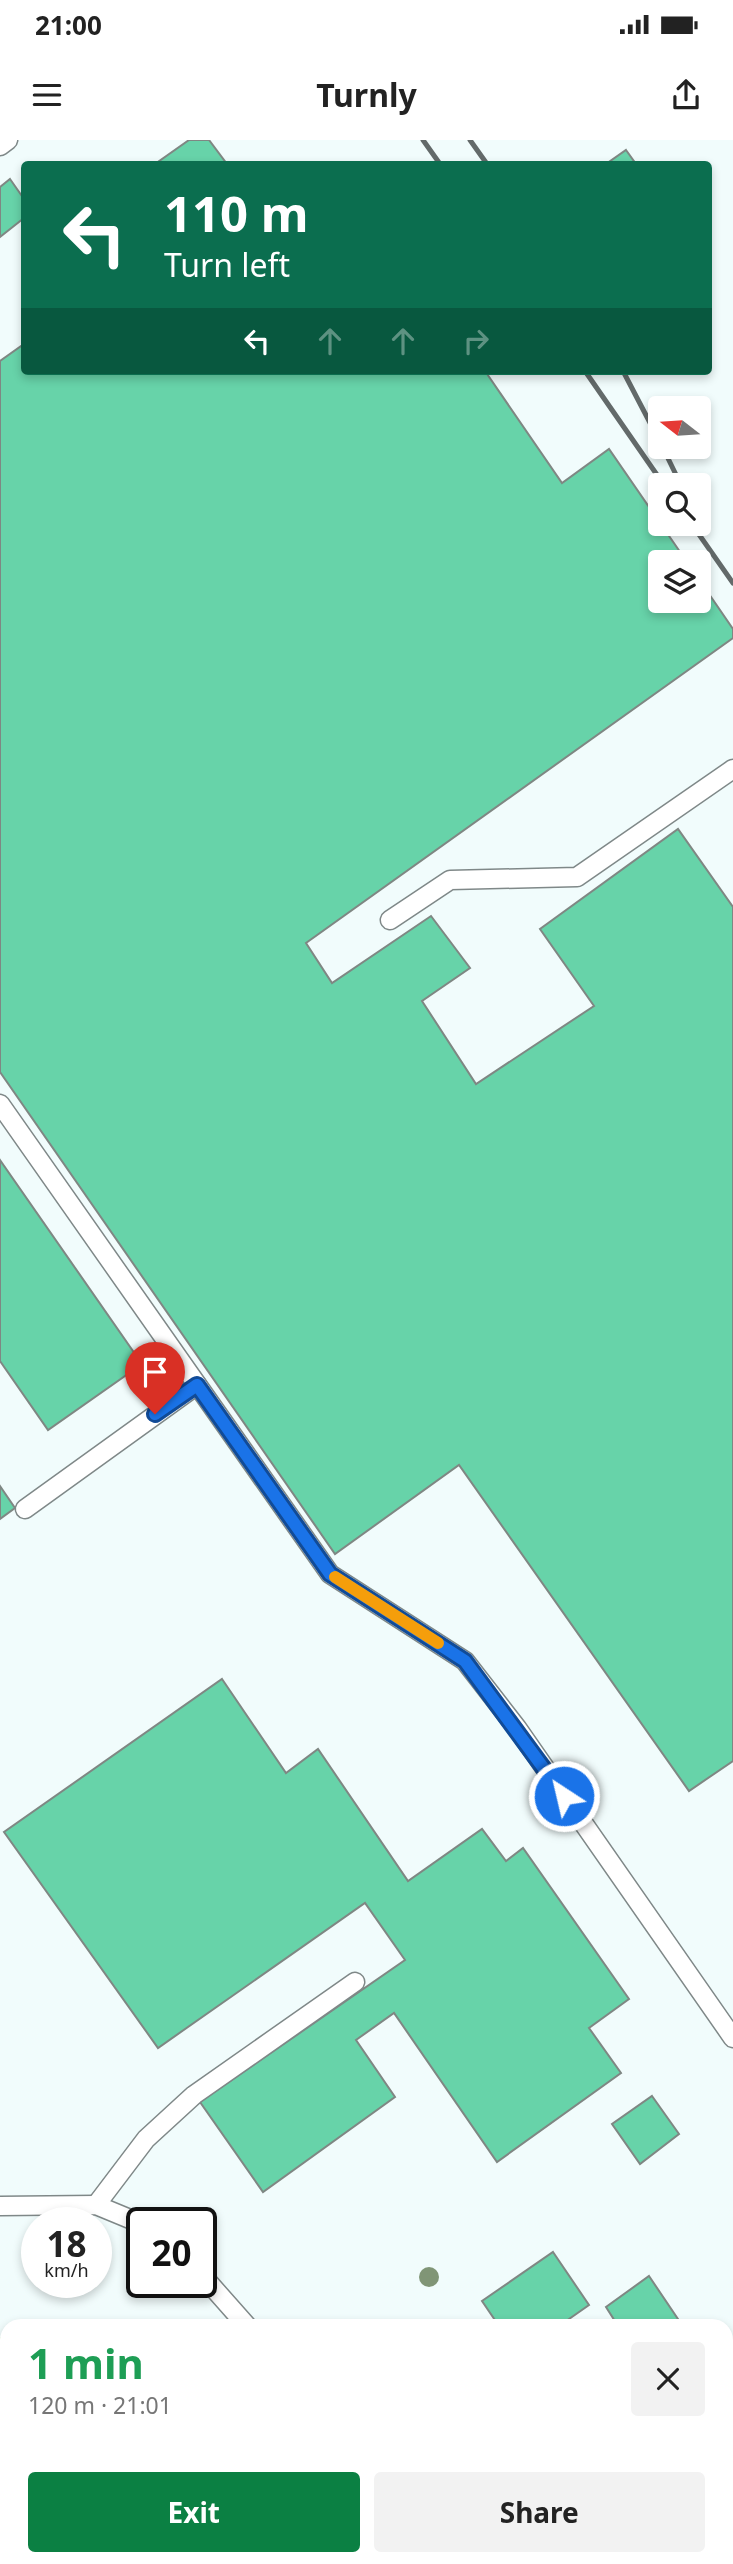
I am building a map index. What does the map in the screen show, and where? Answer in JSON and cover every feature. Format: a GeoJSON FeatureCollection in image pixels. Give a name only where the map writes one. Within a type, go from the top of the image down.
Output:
{"type":"FeatureCollection","features":[{"type":"Feature","properties":{"kind":"lane"},"geometry":{"type":"LineString","coordinates":[[0,146],[8,140]]}},
{"type":"Feature","properties":{"kind":"lane"},"geometry":{"type":"LineString","coordinates":[[390,920],[450,880],[577,877],[733,769]]}},
{"type":"Feature","properties":{"kind":"lane"},"geometry":{"type":"LineString","coordinates":[[0,1104],[330,1574],[465,1661],[533,1751],[733,2038]]}},
{"type":"Feature","properties":{"kind":"lane"},"geometry":{"type":"LineString","coordinates":[[25,1508],[197,1385]]}},
{"type":"Feature","properties":{"kind":"lane"},"geometry":{"type":"LineString","coordinates":[[96,2205],[146,2139],[194,2095],[355,1982]]}},
{"type":"Feature","properties":{"kind":"lane"},"geometry":{"type":"LineString","coordinates":[[0,2206],[96,2205],[126,2217]]}},
{"type":"Feature","properties":{"kind":"lane"},"geometry":{"type":"LineString","coordinates":[[217,2292],[241,2319]]}},
{"type":"Feature","properties":{"kind":"building"},"geometry":{"type":"Polygon","coordinates":[[[189,140],[209,140],[225,161],[159,161],[189,140]]]}},
{"type":"Feature","properties":{"kind":"building"},"geometry":{"type":"Polygon","coordinates":[[[626,150],[634,161],[610,161],[626,150]]]}},
{"type":"Feature","properties":{"kind":"building"},"geometry":{"type":"Polygon","coordinates":[[[10,179],[21,195],[21,220],[0,237],[0,187],[10,179]]]}},
{"type":"Feature","properties":{"kind":"building"},"geometry":{"type":"Polygon","coordinates":[[[21,346],[21,375],[488,375],[562,483],[609,449],[648,506],[648,536],[669,536],[679,550],[648,550],[648,613],[711,613],[711,597],[733,629],[733,638],[306,943],[332,983],[431,916],[470,968],[422,1001],[476,1084],[594,1006],[540,929],[678,829],[733,907],[733,1761],[689,1791],[459,1465],[335,1554],[0,1072],[0,361],[21,346]]]}},
{"type":"Feature","properties":{"kind":"building"},"geometry":{"type":"Polygon","coordinates":[[[0,1160],[142,1364],[48,1430],[0,1361],[0,1160]]]}},
{"type":"Feature","properties":{"kind":"building"},"geometry":{"type":"Polygon","coordinates":[[[0,1486],[15,1508],[0,1519],[0,1486]]]}},
{"type":"Feature","properties":{"kind":"building"},"geometry":{"type":"Polygon","coordinates":[[[222,1679],[286,1773],[318,1749],[408,1881],[482,1829],[506,1861],[523,1848],[629,1999],[589,2028],[621,2073],[497,2162],[394,2013],[356,2040],[395,2097],[263,2192],[200,2102],[405,1960],[365,1903],[158,2048],[4,1832],[222,1679]]]}},
{"type":"Feature","properties":{"kind":"building"},"geometry":{"type":"Polygon","coordinates":[[[652,2096],[679,2134],[640,2164],[612,2124],[652,2096]]]}},
{"type":"Feature","properties":{"kind":"building"},"geometry":{"type":"Polygon","coordinates":[[[553,2252],[589,2305],[569,2319],[494,2319],[482,2301],[553,2252]]]}},
{"type":"Feature","properties":{"kind":"building"},"geometry":{"type":"Polygon","coordinates":[[[649,2276],[678,2319],[614,2319],[606,2307],[649,2276]]]}},
{"type":"Feature","properties":{"kind":"railway"},"geometry":{"type":"LineString","coordinates":[[423,140],[438,161]]}},
{"type":"Feature","properties":{"kind":"railway"},"geometry":{"type":"LineString","coordinates":[[470,140],[485,161]]}},
{"type":"Feature","properties":{"kind":"railway"},"geometry":{"type":"LineString","coordinates":[[588,375],[656,473]]}},
{"type":"Feature","properties":{"kind":"railway"},"geometry":{"type":"LineString","coordinates":[[625,375],[648,419]]}},
{"type":"Feature","properties":{"kind":"railway"},"geometry":{"type":"LineString","coordinates":[[668,459],[675,473]]}},
{"type":"Feature","properties":{"kind":"railway"},"geometry":{"type":"LineString","coordinates":[[700,536],[733,583]]}},
{"type":"Feature","properties":{"kind":"slow traffic"},"geometry":{"type":"LineString","coordinates":[[335,1577],[438,1643]]}},
{"type":"Feature","properties":{"kind":"route"},"geometry":{"type":"LineString","coordinates":[[155,1414],[197,1385],[330,1574],[465,1661],[517,1728],[564,1796]]}}]}
